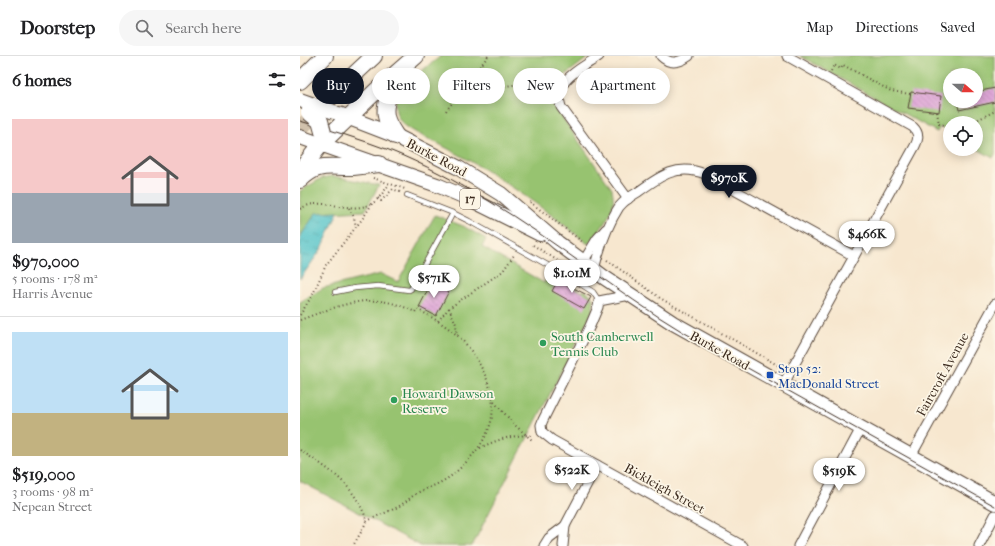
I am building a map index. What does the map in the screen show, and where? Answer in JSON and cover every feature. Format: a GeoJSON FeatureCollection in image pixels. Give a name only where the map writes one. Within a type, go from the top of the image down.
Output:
{"type":"FeatureCollection","features":[{"type":"Feature","properties":{"kind":"highway"},"geometry":{"type":"LineString","coordinates":[[300,81],[325,56]]}},
{"type":"Feature","properties":{"kind":"highway"},"geometry":{"type":"LineString","coordinates":[[361,68],[374,56]]}},
{"type":"Feature","properties":{"kind":"highway"},"geometry":{"type":"LineString","coordinates":[[300,171],[319,139],[413,58]]}},
{"type":"Feature","properties":{"kind":"highway"},"geometry":{"type":"LineString","coordinates":[[396,136],[387,121],[386,106],[395,83],[413,58]]}},
{"type":"Feature","properties":{"kind":"highway"},"geometry":{"type":"LineString","coordinates":[[300,104],[320,121],[319,139]]}},
{"type":"Feature","properties":{"kind":"highway"},"geometry":{"type":"LineString","coordinates":[[300,180],[308,172],[321,167],[352,167],[379,164]]}},
{"type":"Feature","properties":{"kind":"main road","name":"Burke Road"},"geometry":{"type":"LineString","coordinates":[[300,100],[396,136],[451,164],[501,194],[558,243],[588,266],[630,295],[692,334],[995,503]]}},
{"type":"Feature","properties":{"kind":"main road","name":"Burke Road"},"geometry":{"type":"LineString","coordinates":[[300,137],[319,139],[455,193],[558,243]]}},
{"type":"Feature","properties":{"kind":"street"},"geometry":{"type":"LineString","coordinates":[[599,56],[564,82],[560,91],[561,107],[628,199]]}},
{"type":"Feature","properties":{"kind":"street"},"geometry":{"type":"LineString","coordinates":[[661,56],[666,61],[675,62],[689,56]]}},
{"type":"Feature","properties":{"kind":"street"},"geometry":{"type":"LineString","coordinates":[[783,385],[916,146],[918,137],[918,133],[913,127],[787,56]]}},
{"type":"Feature","properties":{"kind":"street"},"geometry":{"type":"LineString","coordinates":[[588,266],[619,207],[652,182],[670,172],[685,169],[699,171],[715,179],[854,256]]}},
{"type":"Feature","properties":{"kind":"street"},"geometry":{"type":"LineString","coordinates":[[599,301],[630,295]]}},
{"type":"Feature","properties":{"kind":"street","name":"Bickleigh Street"},"geometry":{"type":"LineString","coordinates":[[599,301],[598,308],[593,319],[543,420],[541,429],[543,434],[743,546]]}},
{"type":"Feature","properties":{"kind":"street","name":"Faircroft Avenue"},"geometry":{"type":"LineString","coordinates":[[911,456],[995,304]]}},
{"type":"Feature","properties":{"kind":"street"},"geometry":{"type":"LineString","coordinates":[[798,546],[861,428]]}},
{"type":"Feature","properties":{"kind":"street"},"geometry":{"type":"LineString","coordinates":[[544,546],[549,538],[564,526],[597,465]]}},
{"type":"Feature","properties":{"kind":"street"},"geometry":{"type":"LineString","coordinates":[[979,546],[995,515]]}},
{"type":"Feature","properties":{"kind":"street"},"geometry":{"type":"LineString","coordinates":[[563,546],[564,526]]}},
{"type":"Feature","properties":{"kind":"lane"},"geometry":{"type":"LineString","coordinates":[[407,195],[453,213],[576,281],[593,292],[599,301]]}},
{"type":"Feature","properties":{"kind":"lane"},"geometry":{"type":"LineString","coordinates":[[335,292],[378,286],[411,289],[453,213]]}},
{"type":"Feature","properties":{"kind":"path"},"geometry":{"type":"LineString","coordinates":[[479,68],[488,56]]}},
{"type":"Feature","properties":{"kind":"path"},"geometry":{"type":"LineString","coordinates":[[827,78],[834,65],[840,68],[843,65],[892,92],[910,94]]}},
{"type":"Feature","properties":{"kind":"path"},"geometry":{"type":"LineString","coordinates":[[446,111],[452,104]]}},
{"type":"Feature","properties":{"kind":"path"},"geometry":{"type":"LineString","coordinates":[[983,117],[995,111]]}},
{"type":"Feature","properties":{"kind":"path"},"geometry":{"type":"LineString","coordinates":[[937,112],[939,124],[943,125]]}},
{"type":"Feature","properties":{"kind":"path"},"geometry":{"type":"LineString","coordinates":[[300,315],[313,294],[326,265],[372,204],[388,186]]}},
{"type":"Feature","properties":{"kind":"path"},"geometry":{"type":"LineString","coordinates":[[378,198],[381,201],[393,189],[407,195]]}},
{"type":"Feature","properties":{"kind":"path"},"geometry":{"type":"LineString","coordinates":[[528,200],[660,298],[781,367]]}},
{"type":"Feature","properties":{"kind":"path"},"geometry":{"type":"LineString","coordinates":[[300,209],[308,205],[315,204],[360,208],[372,204]]}},
{"type":"Feature","properties":{"kind":"path"},"geometry":{"type":"LineString","coordinates":[[349,208],[354,217],[356,227]]}},
{"type":"Feature","properties":{"kind":"path"},"geometry":{"type":"LineString","coordinates":[[438,321],[449,308],[503,271],[511,260]]}},
{"type":"Feature","properties":{"kind":"path"},"geometry":{"type":"LineString","coordinates":[[300,320],[338,306],[357,302],[373,301],[395,304],[415,312],[417,309],[438,321],[458,335],[466,343],[484,373],[494,401],[524,435],[533,441]]}},
{"type":"Feature","properties":{"kind":"path"},"geometry":{"type":"LineString","coordinates":[[449,308],[456,324],[458,335]]}},
{"type":"Feature","properties":{"kind":"path"},"geometry":{"type":"LineString","coordinates":[[479,448],[491,422],[494,401]]}},
{"type":"Feature","properties":{"kind":"path"},"geometry":{"type":"LineString","coordinates":[[353,546],[366,522],[402,504],[418,493],[438,485],[455,473],[479,448],[492,441],[505,437],[535,435]]}},
{"type":"Feature","properties":{"kind":"path"},"geometry":{"type":"LineString","coordinates":[[300,450],[344,481],[359,503],[365,515],[366,522]]}},
{"type":"Feature","properties":{"kind":"green space"},"geometry":{"type":"Polygon","coordinates":[[[441,56],[590,56],[568,73],[568,68],[513,68],[513,104],[554,104],[612,189],[613,205],[609,215],[603,226],[588,244],[553,216],[497,177],[459,154],[415,132],[400,120],[396,113],[396,104],[430,104],[430,68],[426,68],[441,56]]]}},
{"type":"Feature","properties":{"kind":"green space"},"geometry":{"type":"Polygon","coordinates":[[[800,56],[995,56],[995,154],[993,158],[983,152],[983,116],[943,116],[943,129],[940,127],[937,132],[800,56]]]}},
{"type":"Feature","properties":{"kind":"green space"},"geometry":{"type":"Polygon","coordinates":[[[333,176],[379,185],[365,211],[327,213],[300,237],[300,191],[322,178],[333,176]]]}},
{"type":"Feature","properties":{"kind":"green space"},"geometry":{"type":"Polygon","coordinates":[[[435,215],[463,226],[486,239],[482,247],[544,283],[550,273],[583,292],[584,290],[590,294],[594,301],[592,312],[472,546],[421,546],[300,481],[300,302],[323,288],[381,274],[398,282],[435,215]]]}},
{"type":"Feature","properties":{"kind":"water"},"geometry":{"type":"Polygon","coordinates":[[[338,212],[322,248],[300,279],[300,237],[316,213],[338,212]]]}},
{"type":"Feature","properties":{"kind":"building"},"geometry":{"type":"Polygon","coordinates":[[[995,88],[995,102],[983,105],[983,91],[995,88]]]}},
{"type":"Feature","properties":{"kind":"building"},"geometry":{"type":"Polygon","coordinates":[[[911,92],[941,96],[939,112],[908,108],[911,92]]]}},
{"type":"Feature","properties":{"kind":"building"},"geometry":{"type":"Polygon","coordinates":[[[558,280],[591,297],[584,309],[552,291],[558,280]]]}},
{"type":"Feature","properties":{"kind":"building"},"geometry":{"type":"Polygon","coordinates":[[[432,282],[449,291],[436,316],[419,307],[432,282]]]}},
{"type":"Feature","properties":{"kind":"tunnel"},"geometry":{"type":"LineString","coordinates":[[300,129],[322,105]]}},
{"type":"Feature","properties":{"kind":"tram line"},"geometry":{"type":"LineString","coordinates":[[300,121],[356,138],[402,155],[465,187],[514,216],[658,317],[995,506]]}},
{"type":"Feature","properties":{"kind":"place","name":"South Camberwell Tennis Club"},"geometry":{"type":"Point","coordinates":[543,343]}},
{"type":"Feature","properties":{"kind":"place","name":"Stop 52: MacDonald Street"},"geometry":{"type":"Point","coordinates":[770,375]}},
{"type":"Feature","properties":{"kind":"place","name":"Howard Dawson Reserve"},"geometry":{"type":"Point","coordinates":[394,400]}}]}
